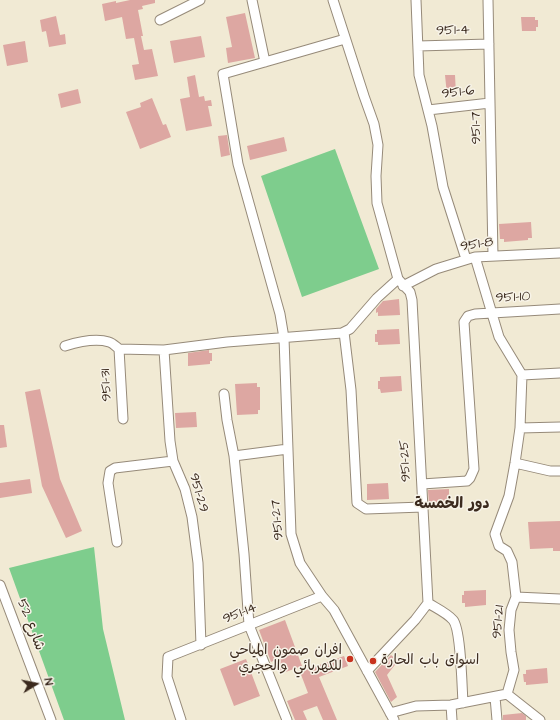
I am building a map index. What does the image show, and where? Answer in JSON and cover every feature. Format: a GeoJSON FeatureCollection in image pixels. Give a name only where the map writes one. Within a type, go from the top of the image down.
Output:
{"type":"FeatureCollection","features":[{"type":"Feature","properties":{"kind":"street"},"geometry":{"type":"LineString","coordinates":[[160,20],[200,0]]}},
{"type":"Feature","properties":{"kind":"street"},"geometry":{"type":"LineString","coordinates":[[252,0],[266,62],[345,39]]}},
{"type":"Feature","properties":{"kind":"street","name":"951-25"},"geometry":{"type":"LineString","coordinates":[[333,0],[374,124],[378,145],[376,176],[377,203],[401,282],[410,292],[412,300],[428,603]]}},
{"type":"Feature","properties":{"kind":"street"},"geometry":{"type":"LineString","coordinates":[[416,0],[419,75],[432,126],[443,187],[492,313],[499,337],[522,375],[560,373]]}},
{"type":"Feature","properties":{"kind":"street","name":"951-7"},"geometry":{"type":"LineString","coordinates":[[488,0],[494,256]]}},
{"type":"Feature","properties":{"kind":"street","name":"951-4"},"geometry":{"type":"LineString","coordinates":[[418,46],[489,44]]}},
{"type":"Feature","properties":{"kind":"street","name":"951-27"},"geometry":{"type":"LineString","coordinates":[[266,62],[223,74],[238,164],[280,314],[284,338],[291,534],[300,563],[322,596],[334,610],[392,716]]}},
{"type":"Feature","properties":{"kind":"street","name":"951-6"},"geometry":{"type":"LineString","coordinates":[[428,110],[490,103]]}},
{"type":"Feature","properties":{"kind":"street","name":"951-8"},"geometry":{"type":"LineString","coordinates":[[344,332],[350,329],[377,298],[401,282],[436,269],[471,258],[560,253]]}},
{"type":"Feature","properties":{"kind":"street","name":"951-10"},"geometry":{"type":"LineString","coordinates":[[422,484],[467,480],[470,478],[474,469],[464,322],[468,316],[475,314],[560,309]]}},
{"type":"Feature","properties":{"kind":"street"},"geometry":{"type":"LineString","coordinates":[[65,346],[99,340],[111,342],[119,349],[164,350],[227,342],[344,332],[351,390],[357,503],[366,510],[422,506]]}},
{"type":"Feature","properties":{"kind":"street","name":"951-31"},"geometry":{"type":"LineString","coordinates":[[119,349],[123,420]]}},
{"type":"Feature","properties":{"kind":"street","name":"951-29"},"geometry":{"type":"LineString","coordinates":[[164,350],[170,441],[174,461],[185,490],[192,517],[198,570],[201,645]]}},
{"type":"Feature","properties":{"kind":"street","name":"951-21"},"geometry":{"type":"LineString","coordinates":[[507,694],[514,670],[509,630],[511,610],[516,597],[512,562],[507,551],[499,546],[495,534],[508,496],[515,463],[520,428],[522,375]]}},
{"type":"Feature","properties":{"kind":"street"},"geometry":{"type":"LineString","coordinates":[[224,394],[234,456],[244,554],[249,625],[287,720]]}},
{"type":"Feature","properties":{"kind":"street"},"geometry":{"type":"LineString","coordinates":[[520,428],[560,427]]}},
{"type":"Feature","properties":{"kind":"street"},"geometry":{"type":"LineString","coordinates":[[234,456],[288,449]]}},
{"type":"Feature","properties":{"kind":"street"},"geometry":{"type":"LineString","coordinates":[[117,542],[108,483],[110,472],[115,468],[174,461]]}},
{"type":"Feature","properties":{"kind":"street"},"geometry":{"type":"LineString","coordinates":[[515,463],[550,471],[560,471]]}},
{"type":"Feature","properties":{"kind":"street","name":"شارع 52"},"geometry":{"type":"LineString","coordinates":[[0,585],[51,720]]}},
{"type":"Feature","properties":{"kind":"street","name":"951-14"},"geometry":{"type":"LineString","coordinates":[[181,720],[166,677],[168,657],[322,596]]}},
{"type":"Feature","properties":{"kind":"street"},"geometry":{"type":"LineString","coordinates":[[516,597],[560,599]]}},
{"type":"Feature","properties":{"kind":"street"},"geometry":{"type":"LineString","coordinates":[[367,671],[415,620],[428,603],[454,621],[458,633],[463,703]]}},
{"type":"Feature","properties":{"kind":"street"},"geometry":{"type":"LineString","coordinates":[[392,716],[416,706],[451,705],[507,694],[540,720]]}},
{"type":"Feature","properties":{"kind":"street"},"geometry":{"type":"LineString","coordinates":[[495,697],[497,720]]}},
{"type":"Feature","properties":{"kind":"street"},"geometry":{"type":"LineString","coordinates":[[451,705],[452,720]]}},
{"type":"Feature","properties":{"kind":"green space"},"geometry":{"type":"Polygon","coordinates":[[[335,149],[379,269],[302,297],[261,176],[335,149]]]}},
{"type":"Feature","properties":{"kind":"green space"},"geometry":{"type":"Polygon","coordinates":[[[94,547],[103,629],[125,720],[64,720],[9,568],[94,547]]]}},
{"type":"Feature","properties":{"kind":"building"},"geometry":{"type":"Polygon","coordinates":[[[130,0],[155,0],[155,3],[142,6],[143,9],[138,10],[144,50],[152,49],[158,76],[135,80],[132,65],[139,64],[134,38],[126,39],[122,17],[105,21],[102,4],[130,0]]]}},
{"type":"Feature","properties":{"kind":"building"},"geometry":{"type":"Polygon","coordinates":[[[245,13],[255,58],[228,63],[226,48],[232,47],[226,17],[245,13]]]}},
{"type":"Feature","properties":{"kind":"building"},"geometry":{"type":"Polygon","coordinates":[[[56,16],[60,35],[65,34],[66,44],[49,47],[46,31],[42,32],[40,20],[56,16]]]}},
{"type":"Feature","properties":{"kind":"building"},"geometry":{"type":"Polygon","coordinates":[[[521,17],[535,17],[535,20],[538,20],[538,27],[536,27],[536,31],[522,31],[521,17]]]}},
{"type":"Feature","properties":{"kind":"building"},"geometry":{"type":"Polygon","coordinates":[[[201,36],[205,57],[174,63],[170,41],[201,36]]]}},
{"type":"Feature","properties":{"kind":"building"},"geometry":{"type":"Polygon","coordinates":[[[25,41],[28,62],[7,66],[3,45],[25,41]]]}},
{"type":"Feature","properties":{"kind":"building"},"geometry":{"type":"Polygon","coordinates":[[[195,75],[199,97],[204,96],[205,101],[211,100],[212,106],[208,106],[212,126],[186,131],[180,99],[190,97],[187,77],[195,75]]]}},
{"type":"Feature","properties":{"kind":"building"},"geometry":{"type":"Polygon","coordinates":[[[445,75],[455,75],[456,94],[447,95],[445,75]]]}},
{"type":"Feature","properties":{"kind":"building"},"geometry":{"type":"Polygon","coordinates":[[[78,89],[81,103],[61,108],[58,94],[78,89]]]}},
{"type":"Feature","properties":{"kind":"building"},"geometry":{"type":"Polygon","coordinates":[[[152,98],[163,125],[166,124],[171,137],[140,149],[126,112],[141,107],[140,103],[152,98]]]}},
{"type":"Feature","properties":{"kind":"building"},"geometry":{"type":"Polygon","coordinates":[[[227,135],[230,155],[221,157],[218,136],[227,135]]]}},
{"type":"Feature","properties":{"kind":"building"},"geometry":{"type":"Polygon","coordinates":[[[284,137],[287,151],[250,160],[247,146],[284,137]]]}},
{"type":"Feature","properties":{"kind":"building"},"geometry":{"type":"Polygon","coordinates":[[[531,222],[532,238],[528,238],[528,240],[504,242],[504,239],[500,239],[499,224],[531,222]]]}},
{"type":"Feature","properties":{"kind":"building"},"geometry":{"type":"Polygon","coordinates":[[[399,299],[400,315],[378,316],[376,309],[383,301],[399,299]]]}},
{"type":"Feature","properties":{"kind":"building"},"geometry":{"type":"Polygon","coordinates":[[[399,329],[400,344],[378,345],[378,342],[375,342],[375,334],[377,334],[377,330],[399,329]]]}},
{"type":"Feature","properties":{"kind":"building"},"geometry":{"type":"Polygon","coordinates":[[[209,350],[209,353],[212,353],[212,361],[210,361],[210,364],[188,366],[188,353],[209,350]]]}},
{"type":"Feature","properties":{"kind":"building"},"geometry":{"type":"Polygon","coordinates":[[[401,376],[402,391],[381,393],[380,389],[378,389],[378,381],[380,381],[380,377],[401,376]]]}},
{"type":"Feature","properties":{"kind":"building"},"geometry":{"type":"Polygon","coordinates":[[[257,383],[257,387],[260,387],[260,410],[258,410],[258,414],[237,415],[235,384],[257,383]]]}},
{"type":"Feature","properties":{"kind":"building"},"geometry":{"type":"Polygon","coordinates":[[[40,389],[60,479],[82,531],[66,538],[42,486],[25,392],[40,389]]]}},
{"type":"Feature","properties":{"kind":"building"},"geometry":{"type":"Polygon","coordinates":[[[196,412],[197,427],[176,428],[175,413],[196,412]]]}},
{"type":"Feature","properties":{"kind":"building"},"geometry":{"type":"Polygon","coordinates":[[[0,425],[4,425],[7,447],[0,448],[0,425]]]}},
{"type":"Feature","properties":{"kind":"building"},"geometry":{"type":"Polygon","coordinates":[[[30,479],[32,493],[0,498],[0,483],[30,479]]]}},
{"type":"Feature","properties":{"kind":"building"},"geometry":{"type":"Polygon","coordinates":[[[388,483],[389,499],[367,500],[367,484],[388,483]]]}},
{"type":"Feature","properties":{"kind":"building"},"geometry":{"type":"Polygon","coordinates":[[[449,489],[449,504],[429,505],[428,490],[449,489]]]}},
{"type":"Feature","properties":{"kind":"building"},"geometry":{"type":"Polygon","coordinates":[[[560,521],[560,551],[553,551],[553,548],[530,549],[528,522],[560,521]]]}},
{"type":"Feature","properties":{"kind":"building"},"geometry":{"type":"Polygon","coordinates":[[[486,590],[486,605],[465,607],[465,603],[462,603],[462,595],[464,595],[464,591],[486,590]]]}},
{"type":"Feature","properties":{"kind":"building"},"geometry":{"type":"Polygon","coordinates":[[[285,620],[302,666],[280,674],[275,660],[271,662],[259,630],[285,620]]]}},
{"type":"Feature","properties":{"kind":"building"},"geometry":{"type":"Polygon","coordinates":[[[391,655],[398,661],[387,675],[397,697],[391,702],[375,672],[391,655]]]}},
{"type":"Feature","properties":{"kind":"building"},"geometry":{"type":"Polygon","coordinates":[[[344,656],[348,666],[319,677],[337,720],[323,720],[317,706],[303,711],[307,720],[295,720],[287,701],[308,693],[300,672],[344,656]]]}},
{"type":"Feature","properties":{"kind":"building"},"geometry":{"type":"Polygon","coordinates":[[[246,659],[260,696],[234,706],[220,669],[246,659]]]}},
{"type":"Feature","properties":{"kind":"building"},"geometry":{"type":"Polygon","coordinates":[[[547,668],[548,683],[526,685],[523,674],[526,674],[526,670],[547,668]]]}},
{"type":"Feature","properties":{"kind":"building"},"geometry":{"type":"Polygon","coordinates":[[[522,713],[526,716],[526,720],[503,720],[503,715],[522,713]]]}},
{"type":"Feature","properties":{"kind":"place","name":"افران صمون المياحي للكهربائي والحجري"},"geometry":{"type":"Point","coordinates":[350,659]}},
{"type":"Feature","properties":{"kind":"place","name":"اسواق باب الحارة"},"geometry":{"type":"Point","coordinates":[373,661]}},
{"type":"Feature","properties":{"kind":"district","name":"دور الخمسة"},"geometry":{"type":"Point","coordinates":[452,505]}}]}
